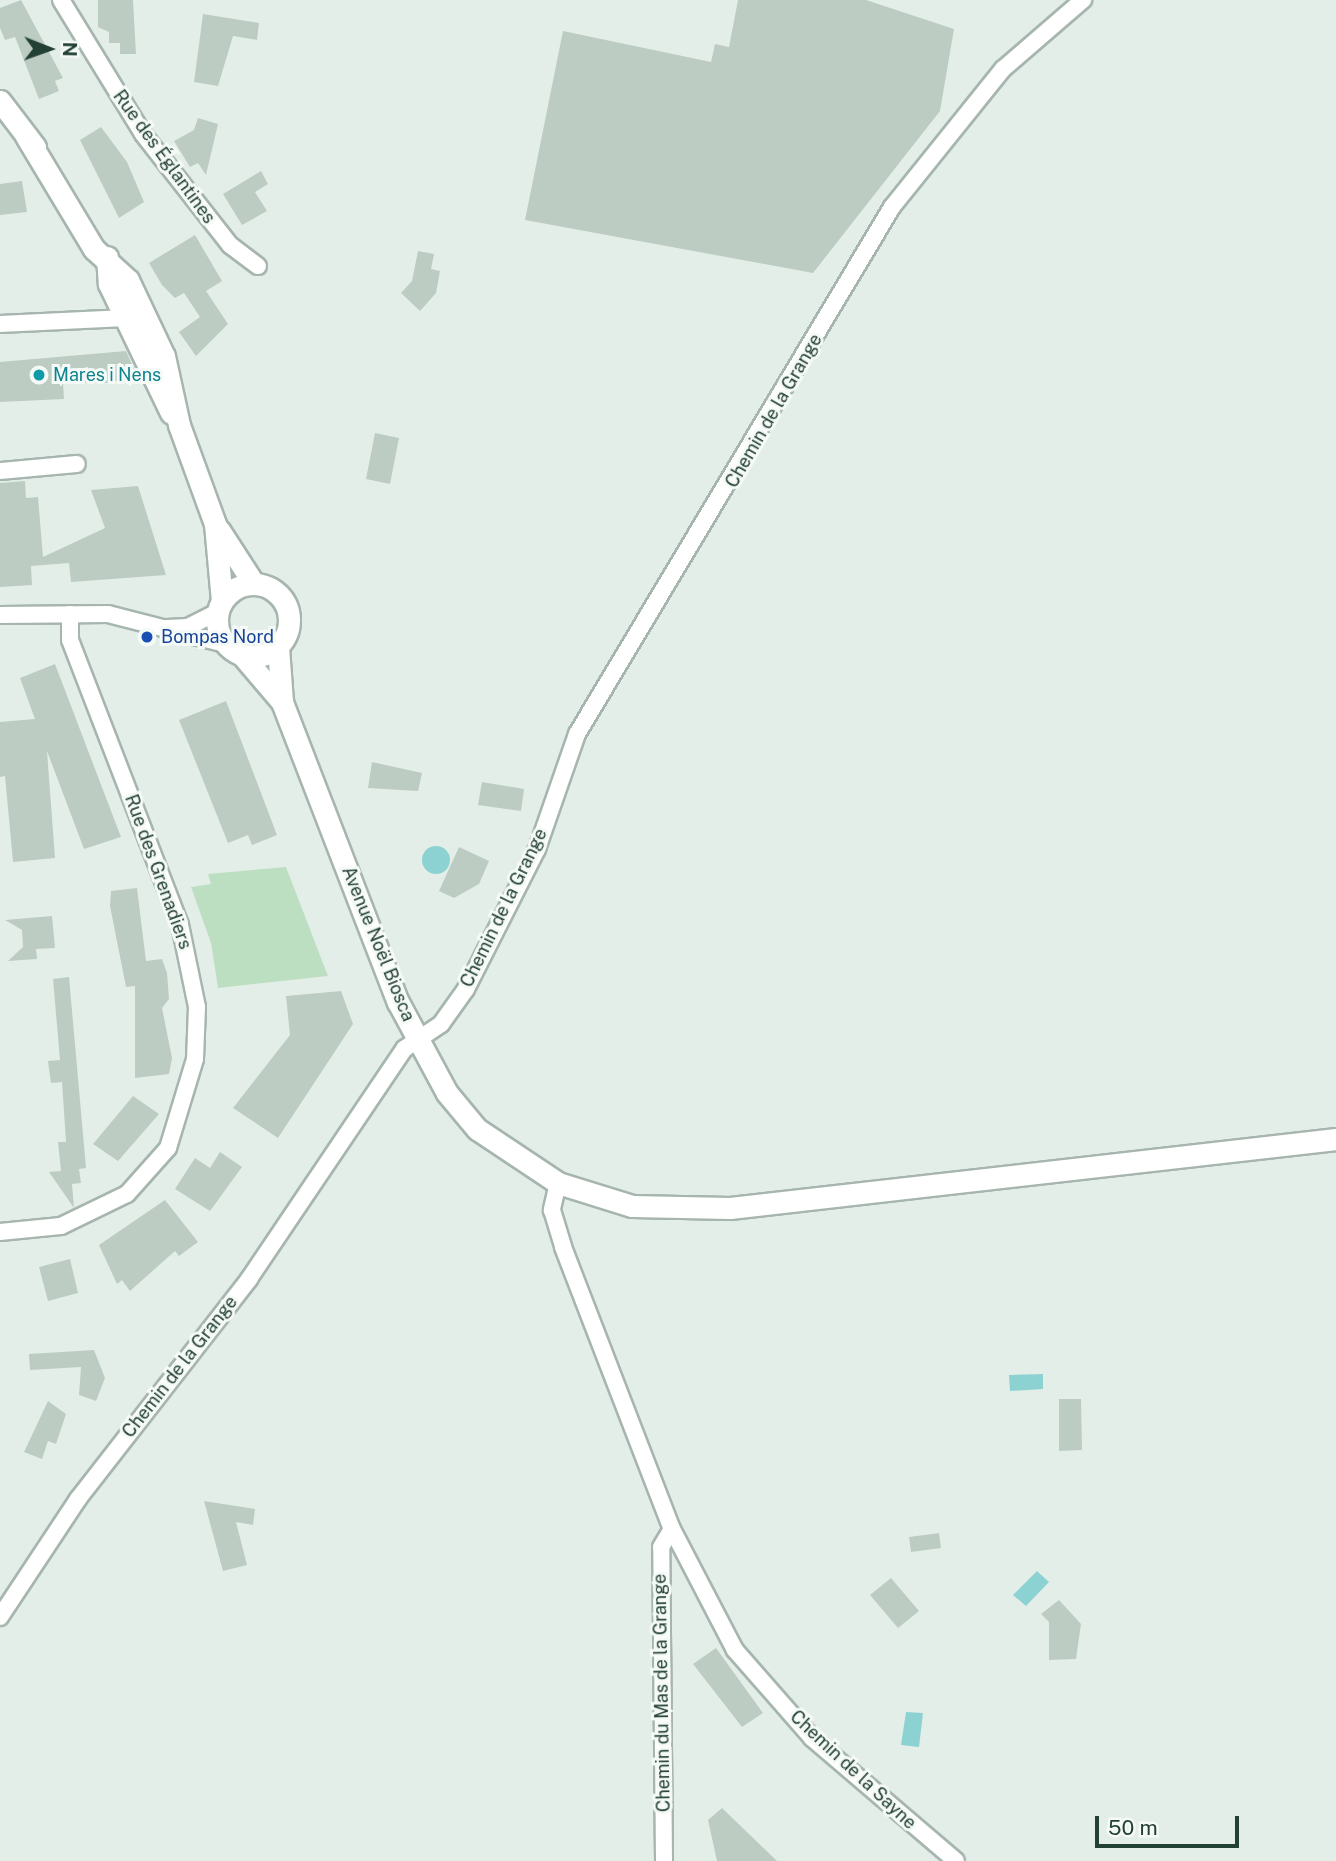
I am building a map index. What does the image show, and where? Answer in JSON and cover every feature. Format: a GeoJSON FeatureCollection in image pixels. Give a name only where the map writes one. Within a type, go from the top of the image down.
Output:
{"type":"FeatureCollection","features":[{"type":"Feature","properties":{"kind":"main road"},"geometry":{"type":"LineString","coordinates":[[0,101],[83,204],[110,267],[109,284],[160,399],[179,425]]}},
{"type":"Feature","properties":{"kind":"main road"},"geometry":{"type":"LineString","coordinates":[[110,267],[128,280],[164,356],[179,425],[215,524],[254,584],[277,593],[289,613],[278,647],[282,702]]}},
{"type":"Feature","properties":{"kind":"main road"},"geometry":{"type":"LineString","coordinates":[[215,524],[220,607],[234,650],[282,702]]}},
{"type":"Feature","properties":{"kind":"main road"},"geometry":{"type":"LineString","coordinates":[[220,607],[254,584]]}},
{"type":"Feature","properties":{"kind":"main road"},"geometry":{"type":"LineString","coordinates":[[234,650],[263,655],[278,647]]}},
{"type":"Feature","properties":{"kind":"main road","name":"Avenue Noël Biosca"},"geometry":{"type":"LineString","coordinates":[[282,702],[398,1002],[447,1093],[477,1129],[558,1183],[632,1206],[674,1210],[798,1204],[1336,1139]]}},
{"type":"Feature","properties":{"kind":"street","name":"Rue des Églantines"},"geometry":{"type":"LineString","coordinates":[[61,0],[143,134],[230,245],[258,266]]}},
{"type":"Feature","properties":{"kind":"street","name":"Chemin de la Grange"},"geometry":{"type":"LineString","coordinates":[[0,1617],[78,1499],[249,1279],[404,1049],[441,1024],[466,989],[537,849],[577,734],[892,207],[1003,69],[1083,0]]}},
{"type":"Feature","properties":{"kind":"street"},"geometry":{"type":"LineString","coordinates":[[0,324],[126,318]]}},
{"type":"Feature","properties":{"kind":"street"},"geometry":{"type":"LineString","coordinates":[[0,471],[77,464]]}},
{"type":"Feature","properties":{"kind":"street"},"geometry":{"type":"LineString","coordinates":[[162,628],[188,627],[220,607]]}},
{"type":"Feature","properties":{"kind":"street","name":"Rue des Grenadiers"},"geometry":{"type":"LineString","coordinates":[[0,1232],[61,1226],[127,1194],[168,1148],[195,1059],[197,1007],[180,925],[70,640],[70,614]]}},
{"type":"Feature","properties":{"kind":"street"},"geometry":{"type":"LineString","coordinates":[[0,615],[108,614],[234,650]]}},
{"type":"Feature","properties":{"kind":"street","name":"Chemin de la Sayne"},"geometry":{"type":"LineString","coordinates":[[558,1183],[552,1210],[563,1247],[671,1529],[754,1674],[812,1738],[956,1861]]}},
{"type":"Feature","properties":{"kind":"street","name":"Chemin du Mas de la Grange"},"geometry":{"type":"LineString","coordinates":[[664,1861],[661,1547],[671,1529]]}},
{"type":"Feature","properties":{"kind":"green space"},"geometry":{"type":"Polygon","coordinates":[[[286,867],[328,976],[218,988],[211,943],[191,887],[211,884],[208,874],[286,867]]]}},
{"type":"Feature","properties":{"kind":"water"},"geometry":{"type":"Polygon","coordinates":[[[436,846],[446,850],[450,860],[446,870],[436,874],[426,870],[422,860],[426,850],[436,846]]]}},
{"type":"Feature","properties":{"kind":"water"},"geometry":{"type":"Polygon","coordinates":[[[1043,1374],[1043,1389],[1010,1391],[1009,1375],[1043,1374]]]}},
{"type":"Feature","properties":{"kind":"water"},"geometry":{"type":"Polygon","coordinates":[[[1037,1571],[1049,1582],[1026,1606],[1013,1595],[1037,1571]]]}},
{"type":"Feature","properties":{"kind":"water"},"geometry":{"type":"Polygon","coordinates":[[[906,1712],[923,1713],[919,1747],[901,1745],[906,1712]]]}},
{"type":"Feature","properties":{"kind":"building"},"geometry":{"type":"Polygon","coordinates":[[[21,0],[63,78],[55,81],[59,91],[39,99],[15,37],[5,40],[0,28],[0,8],[21,0]]]}},
{"type":"Feature","properties":{"kind":"building"},"geometry":{"type":"Polygon","coordinates":[[[98,0],[133,0],[136,54],[120,54],[120,43],[109,43],[109,32],[98,27],[98,0]]]}},
{"type":"Feature","properties":{"kind":"building"},"geometry":{"type":"Polygon","coordinates":[[[738,0],[866,0],[954,29],[940,111],[813,273],[525,220],[563,31],[711,62],[715,44],[729,47],[738,0]]]}},
{"type":"Feature","properties":{"kind":"building"},"geometry":{"type":"Polygon","coordinates":[[[203,14],[259,23],[257,40],[233,36],[218,86],[194,82],[203,14]]]}},
{"type":"Feature","properties":{"kind":"building"},"geometry":{"type":"Polygon","coordinates":[[[198,118],[218,124],[206,175],[198,163],[190,167],[174,141],[194,130],[198,118]]]}},
{"type":"Feature","properties":{"kind":"building"},"geometry":{"type":"Polygon","coordinates":[[[101,127],[127,162],[144,202],[119,218],[80,140],[101,127]]]}},
{"type":"Feature","properties":{"kind":"building"},"geometry":{"type":"Polygon","coordinates":[[[261,171],[268,184],[255,192],[267,211],[242,225],[223,194],[261,171]]]}},
{"type":"Feature","properties":{"kind":"building"},"geometry":{"type":"Polygon","coordinates":[[[22,181],[27,212],[0,215],[0,184],[22,181]]]}},
{"type":"Feature","properties":{"kind":"building"},"geometry":{"type":"Polygon","coordinates":[[[195,235],[222,281],[206,291],[228,324],[196,356],[179,332],[200,317],[184,293],[175,298],[162,285],[149,263],[195,235]]]}},
{"type":"Feature","properties":{"kind":"building"},"geometry":{"type":"Polygon","coordinates":[[[418,251],[434,254],[431,269],[440,271],[436,293],[420,311],[401,293],[412,281],[418,251]]]}},
{"type":"Feature","properties":{"kind":"building","name":"Mares i Nens"},"geometry":{"type":"Polygon","coordinates":[[[126,351],[136,373],[111,383],[63,382],[64,399],[0,402],[0,362],[126,351]]]}},
{"type":"Feature","properties":{"kind":"building"},"geometry":{"type":"Polygon","coordinates":[[[375,433],[399,438],[390,484],[366,479],[375,433]]]}},
{"type":"Feature","properties":{"kind":"building"},"geometry":{"type":"Polygon","coordinates":[[[25,481],[26,498],[38,497],[43,557],[105,528],[91,490],[138,486],[166,575],[71,582],[69,563],[31,566],[32,585],[0,587],[0,483],[25,481]]]}},
{"type":"Feature","properties":{"kind":"building"},"geometry":{"type":"Polygon","coordinates":[[[55,664],[121,837],[84,849],[47,751],[55,858],[13,862],[5,776],[0,777],[0,722],[35,719],[20,678],[55,664]]]}},
{"type":"Feature","properties":{"kind":"building"},"geometry":{"type":"Polygon","coordinates":[[[226,701],[277,835],[252,845],[248,835],[228,843],[179,720],[226,701]]]}},
{"type":"Feature","properties":{"kind":"building"},"geometry":{"type":"Polygon","coordinates":[[[372,762],[422,773],[418,791],[368,788],[372,762]]]}},
{"type":"Feature","properties":{"kind":"building"},"geometry":{"type":"Polygon","coordinates":[[[482,782],[524,789],[521,811],[478,805],[482,782]]]}},
{"type":"Feature","properties":{"kind":"building"},"geometry":{"type":"Polygon","coordinates":[[[459,847],[489,861],[479,884],[454,898],[439,891],[459,847]]]}},
{"type":"Feature","properties":{"kind":"building"},"geometry":{"type":"Polygon","coordinates":[[[137,888],[146,961],[162,959],[167,973],[169,999],[162,1008],[172,1058],[169,1074],[135,1078],[135,986],[126,987],[110,906],[111,891],[137,888]]]}},
{"type":"Feature","properties":{"kind":"building"},"geometry":{"type":"Polygon","coordinates":[[[52,916],[55,948],[36,949],[37,959],[8,961],[23,947],[22,930],[5,920],[52,916]]]}},
{"type":"Feature","properties":{"kind":"building"},"geometry":{"type":"Polygon","coordinates":[[[69,977],[86,1168],[79,1169],[81,1183],[72,1184],[74,1208],[49,1172],[61,1171],[58,1142],[66,1142],[62,1082],[51,1083],[48,1061],[60,1060],[53,979],[69,977]]]}},
{"type":"Feature","properties":{"kind":"building"},"geometry":{"type":"Polygon","coordinates":[[[341,991],[353,1024],[278,1138],[233,1108],[290,1035],[286,996],[341,991]]]}},
{"type":"Feature","properties":{"kind":"building"},"geometry":{"type":"Polygon","coordinates":[[[133,1096],[159,1114],[118,1161],[93,1144],[133,1096]]]}},
{"type":"Feature","properties":{"kind":"building"},"geometry":{"type":"Polygon","coordinates":[[[220,1152],[242,1167],[210,1211],[175,1189],[195,1158],[210,1168],[220,1152]]]}},
{"type":"Feature","properties":{"kind":"building"},"geometry":{"type":"Polygon","coordinates":[[[165,1200],[198,1242],[179,1256],[175,1251],[130,1291],[122,1280],[117,1284],[99,1245],[165,1200]]]}},
{"type":"Feature","properties":{"kind":"building"},"geometry":{"type":"Polygon","coordinates":[[[70,1259],[78,1293],[48,1301],[39,1267],[70,1259]]]}},
{"type":"Feature","properties":{"kind":"building"},"geometry":{"type":"Polygon","coordinates":[[[94,1350],[105,1378],[96,1401],[79,1395],[81,1367],[30,1370],[29,1354],[94,1350]]]}},
{"type":"Feature","properties":{"kind":"building"},"geometry":{"type":"Polygon","coordinates":[[[1059,1399],[1081,1399],[1082,1450],[1059,1451],[1059,1399]]]}},
{"type":"Feature","properties":{"kind":"building"},"geometry":{"type":"Polygon","coordinates":[[[48,1401],[66,1414],[56,1444],[48,1441],[42,1459],[24,1452],[48,1401]]]}},
{"type":"Feature","properties":{"kind":"building"},"geometry":{"type":"Polygon","coordinates":[[[204,1501],[255,1509],[253,1525],[236,1522],[247,1565],[223,1571],[204,1501]]]}},
{"type":"Feature","properties":{"kind":"building"},"geometry":{"type":"Polygon","coordinates":[[[939,1533],[941,1548],[911,1552],[909,1537],[939,1533]]]}},
{"type":"Feature","properties":{"kind":"building"},"geometry":{"type":"Polygon","coordinates":[[[891,1578],[919,1611],[898,1628],[870,1595],[891,1578]]]}},
{"type":"Feature","properties":{"kind":"building"},"geometry":{"type":"Polygon","coordinates":[[[1059,1600],[1081,1624],[1076,1659],[1049,1660],[1049,1622],[1041,1614],[1059,1600]]]}},
{"type":"Feature","properties":{"kind":"building"},"geometry":{"type":"Polygon","coordinates":[[[716,1648],[763,1713],[742,1727],[693,1664],[716,1648]]]}},
{"type":"Feature","properties":{"kind":"building"},"geometry":{"type":"Polygon","coordinates":[[[722,1808],[777,1861],[717,1861],[708,1820],[722,1808]]]}},
{"type":"Feature","properties":{"kind":"place","name":"Mares i Nens"},"geometry":{"type":"Point","coordinates":[39,375]}},
{"type":"Feature","properties":{"kind":"place","name":"Bompas Nord"},"geometry":{"type":"Point","coordinates":[147,637]}}]}
